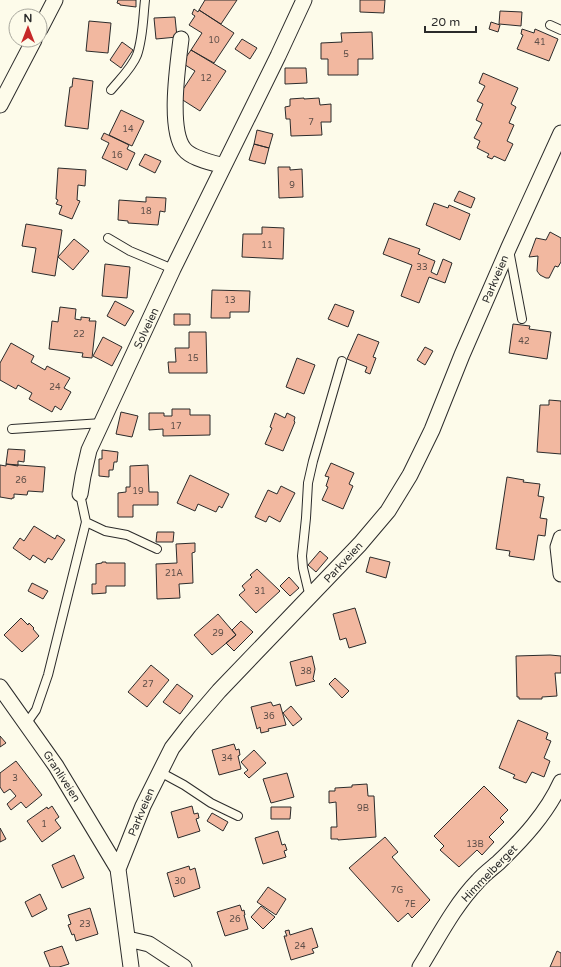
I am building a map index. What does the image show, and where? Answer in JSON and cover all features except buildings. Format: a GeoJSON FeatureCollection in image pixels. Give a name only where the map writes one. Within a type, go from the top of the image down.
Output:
{"type":"FeatureCollection","features":[{"type":"Feature","properties":{"kind":"street"},"geometry":{"type":"LineString","coordinates":[[48,14],[55,0]]}},
{"type":"Feature","properties":{"kind":"street","name":"Solveien"},"geometry":{"type":"LineString","coordinates":[[80,494],[89,450],[173,269],[304,0]]}},
{"type":"Feature","properties":{"kind":"street"},"geometry":{"type":"LineString","coordinates":[[181,39],[175,98],[178,138],[183,148],[188,153],[223,166]]}},
{"type":"Feature","properties":{"kind":"street"},"geometry":{"type":"LineString","coordinates":[[0,105],[30,48]]}},
{"type":"Feature","properties":{"kind":"street","name":"Parkveien"},"geometry":{"type":"LineString","coordinates":[[131,967],[118,869],[143,806],[172,748],[219,691],[360,544],[388,511],[410,475],[432,430],[462,355],[561,133]]}},
{"type":"Feature","properties":{"kind":"street"},"geometry":{"type":"LineString","coordinates":[[561,538],[558,547],[561,574]]}},
{"type":"Feature","properties":{"kind":"street","name":"Granliveien"},"geometry":{"type":"LineString","coordinates":[[0,687],[56,766],[118,869]]}},
{"type":"Feature","properties":{"kind":"street","name":"Himmelberget"},"geometry":{"type":"LineString","coordinates":[[420,967],[458,905],[478,881],[534,825],[554,796],[561,782]]}},
{"type":"Feature","properties":{"kind":"street"},"geometry":{"type":"LineString","coordinates":[[128,940],[150,944],[184,967]]}},
{"type":"Feature","properties":{"kind":"lane"},"geometry":{"type":"LineString","coordinates":[[111,90],[131,66],[137,56],[145,0]]}},
{"type":"Feature","properties":{"kind":"lane"},"geometry":{"type":"LineString","coordinates":[[550,25],[561,30]]}},
{"type":"Feature","properties":{"kind":"lane"},"geometry":{"type":"LineString","coordinates":[[108,238],[130,251],[173,269]]}},
{"type":"Feature","properties":{"kind":"lane"},"geometry":{"type":"LineString","coordinates":[[509,248],[522,319]]}},
{"type":"Feature","properties":{"kind":"lane"},"geometry":{"type":"LineString","coordinates":[[313,594],[308,589],[302,556],[308,483],[342,361]]}},
{"type":"Feature","properties":{"kind":"lane"},"geometry":{"type":"LineString","coordinates":[[12,429],[102,423]]}},
{"type":"Feature","properties":{"kind":"lane"},"geometry":{"type":"LineString","coordinates":[[26,724],[36,710],[48,675],[86,522],[80,494]]}},
{"type":"Feature","properties":{"kind":"lane"},"geometry":{"type":"LineString","coordinates":[[86,522],[105,531],[126,535],[157,549]]}},
{"type":"Feature","properties":{"kind":"lane"},"geometry":{"type":"LineString","coordinates":[[160,772],[184,785],[211,803],[238,816]]}}]}
